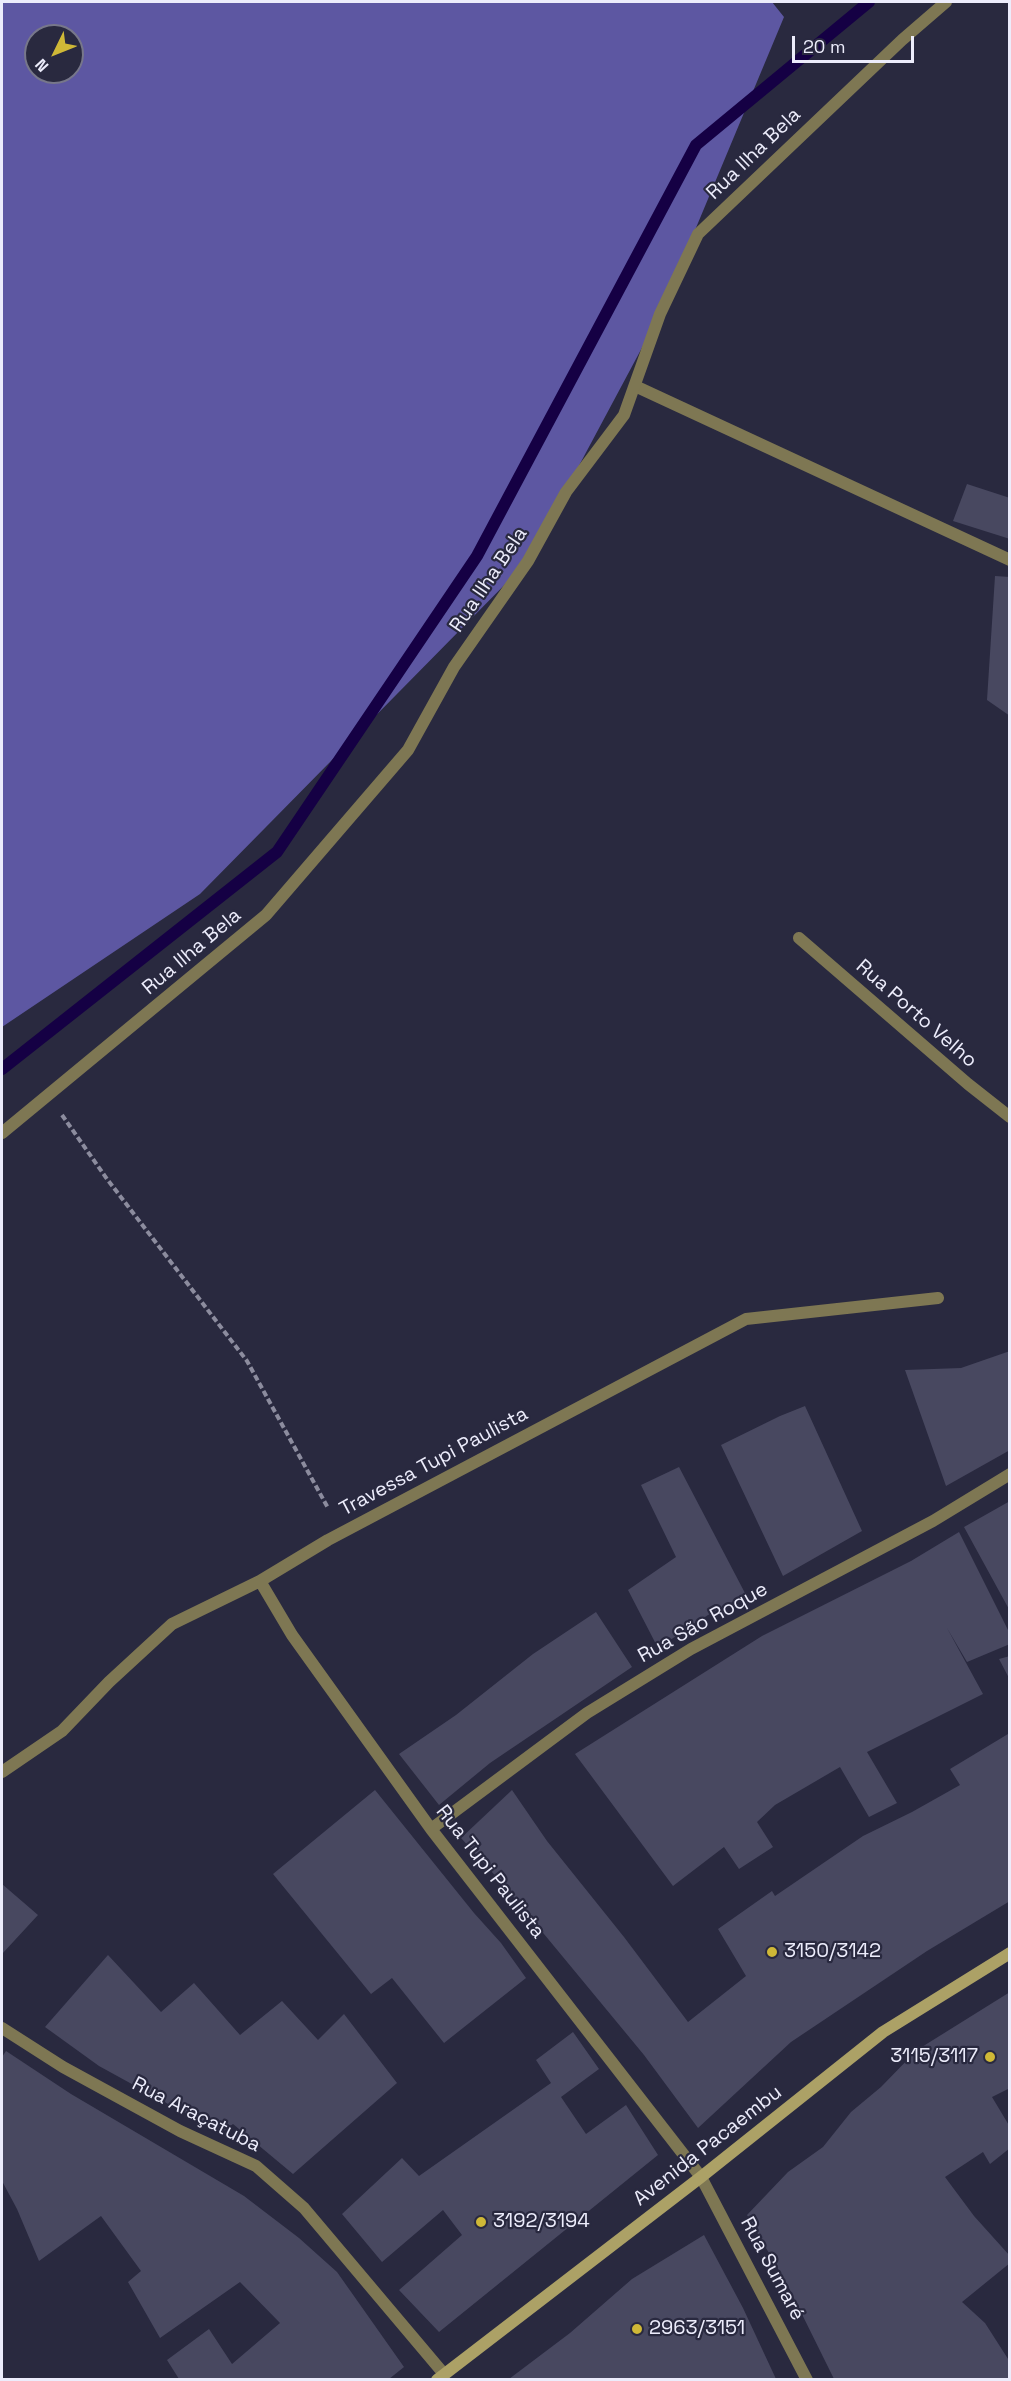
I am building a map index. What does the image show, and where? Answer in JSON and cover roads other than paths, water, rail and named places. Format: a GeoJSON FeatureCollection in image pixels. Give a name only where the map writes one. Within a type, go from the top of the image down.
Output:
{"type":"FeatureCollection","features":[{"type":"Feature","properties":{"kind":"main road","name":"Avenida Pacaembu"},"geometry":{"type":"LineString","coordinates":[[440,2377],[701,2177],[883,2032],[1010,1953]]}},
{"type":"Feature","properties":{"kind":"street","name":"Rua Ilha Bela"},"geometry":{"type":"LineString","coordinates":[[2,1133],[266,915],[408,750],[454,667],[528,561],[566,492],[624,415],[660,314],[698,234],[893,48],[946,2]]}},
{"type":"Feature","properties":{"kind":"street"},"geometry":{"type":"LineString","coordinates":[[635,386],[1010,560]]}},
{"type":"Feature","properties":{"kind":"street","name":"Rua Porto Velho"},"geometry":{"type":"LineString","coordinates":[[799,938],[968,1084],[1010,1117]]}},
{"type":"Feature","properties":{"kind":"street","name":"Travessa Tupi Paulista"},"geometry":{"type":"LineString","coordinates":[[2,1773],[62,1731],[109,1682],[172,1624],[260,1581],[342,1533],[746,1319],[938,1298]]}},
{"type":"Feature","properties":{"kind":"street","name":"Rua São Roque"},"geometry":{"type":"LineString","coordinates":[[431,1829],[587,1713],[691,1649],[933,1521],[1010,1474]]}},
{"type":"Feature","properties":{"kind":"street","name":"Rua Tupi Paulista"},"geometry":{"type":"LineString","coordinates":[[260,1581],[292,1635],[431,1829],[701,2177]]}},
{"type":"Feature","properties":{"kind":"street","name":"Rua Araçatuba"},"geometry":{"type":"LineString","coordinates":[[2,2028],[63,2067],[151,2115],[256,2166],[304,2208],[440,2377]]}},
{"type":"Feature","properties":{"kind":"street","name":"Rua Sumaré"},"geometry":{"type":"LineString","coordinates":[[701,2177],[807,2379]]}},
{"type":"Feature","properties":{"kind":"waterway"},"geometry":{"type":"LineString","coordinates":[[2,1069],[277,852],[477,556],[696,145],[869,2]]}},
{"type":"Feature","properties":{"kind":"place","name":"3150/3142"},"geometry":{"type":"Point","coordinates":[772,1952]}},
{"type":"Feature","properties":{"kind":"place","name":"3115/3117"},"geometry":{"type":"Point","coordinates":[990,2057]}},
{"type":"Feature","properties":{"kind":"place","name":"3192/3194"},"geometry":{"type":"Point","coordinates":[481,2222]}},
{"type":"Feature","properties":{"kind":"place","name":"2963/3151"},"geometry":{"type":"Point","coordinates":[637,2329]}}]}
